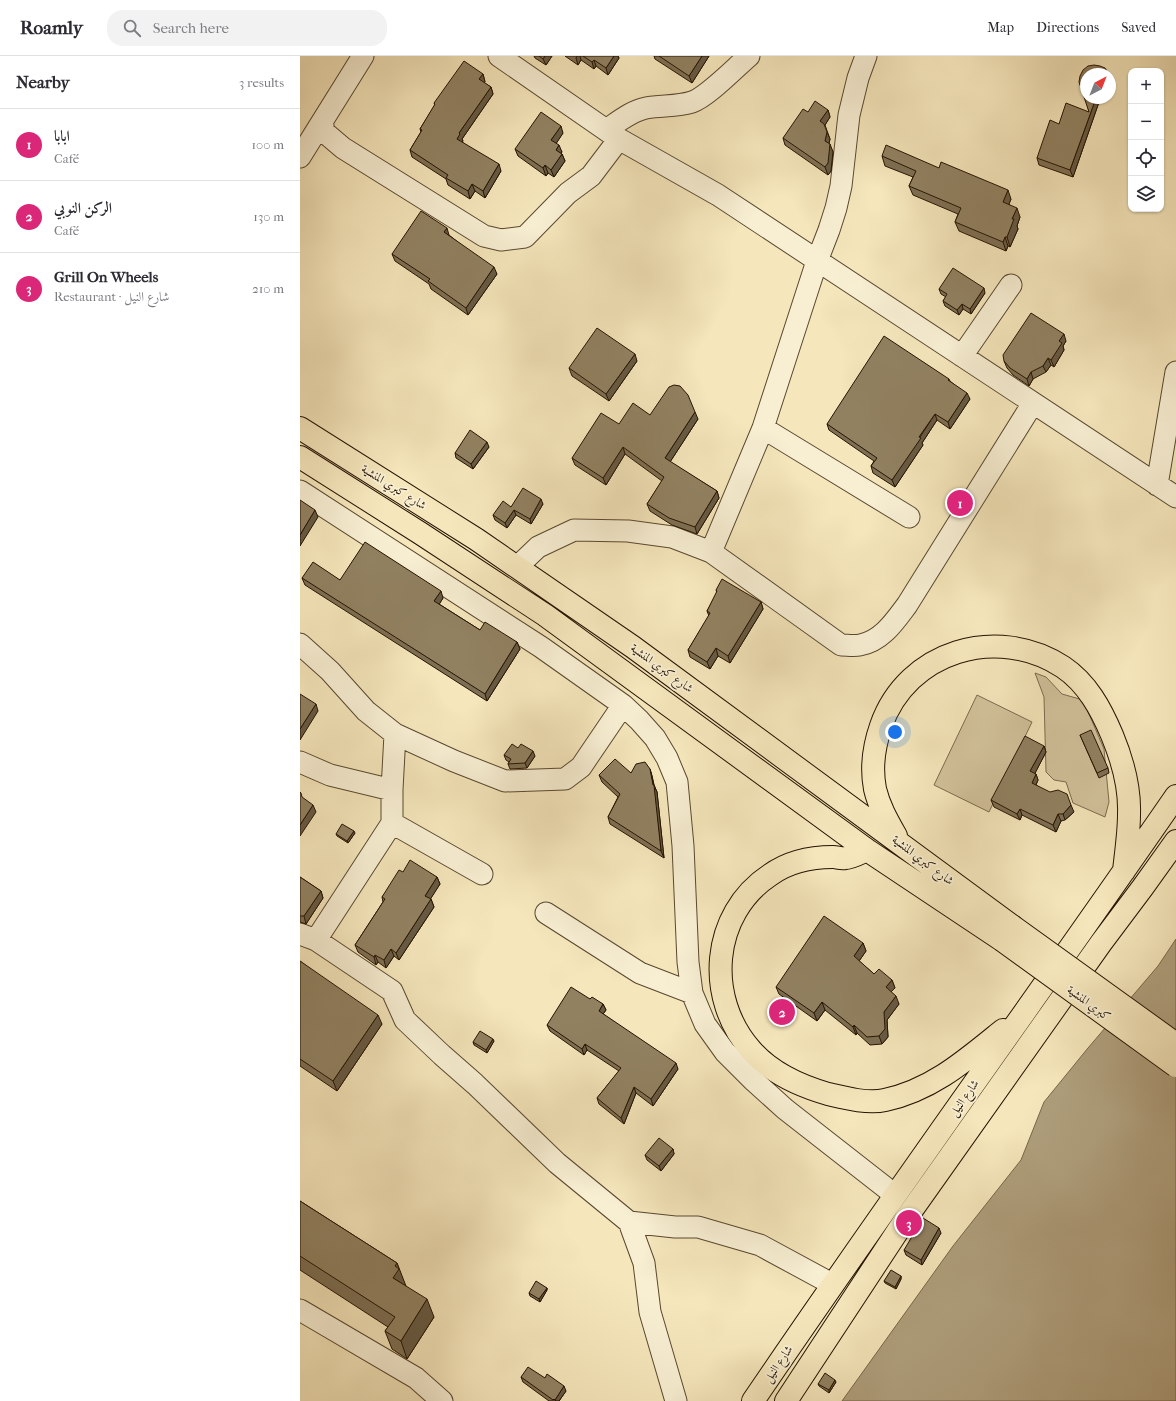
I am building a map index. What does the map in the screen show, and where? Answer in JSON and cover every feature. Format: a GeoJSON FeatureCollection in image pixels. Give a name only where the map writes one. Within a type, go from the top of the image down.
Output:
{"type":"FeatureCollection","features":[{"type":"Feature","properties":{"kind":"main road","name":"شارع كبري المنشية"},"geometry":{"type":"LineString","coordinates":[[300,428],[476,539],[633,647],[899,842],[1007,933]]}},
{"type":"Feature","properties":{"kind":"main road","name":"شارع كبري المنشية"},"geometry":{"type":"LineString","coordinates":[[300,457],[545,615],[867,850],[1007,933]]}},
{"type":"Feature","properties":{"kind":"main road"},"geometry":{"type":"LineString","coordinates":[[899,842],[881,809],[875,788],[874,774],[876,742],[886,713],[904,685],[926,667],[951,654],[980,647],[1008,647],[1036,654],[1063,668],[1082,684],[1092,696],[1105,719],[1117,748],[1126,778],[1130,814],[1124,872]]}},
{"type":"Feature","properties":{"kind":"main road","name":"شارع النيل"},"geometry":{"type":"LineString","coordinates":[[753,1401],[832,1284],[1124,872],[1176,796]]}},
{"type":"Feature","properties":{"kind":"main road","name":"شارع النيل"},"geometry":{"type":"LineString","coordinates":[[786,1401],[907,1217],[1101,943],[1176,840]]}},
{"type":"Feature","properties":{"kind":"main road"},"geometry":{"type":"LineString","coordinates":[[867,850],[845,858],[832,857],[806,859],[787,865],[770,874],[750,890],[736,909],[726,933],[720,964],[722,990],[729,1016],[736,1030],[751,1050],[771,1068],[796,1082],[822,1092],[851,1100],[883,1101],[916,1091],[936,1080],[957,1066],[1024,1013]]}},
{"type":"Feature","properties":{"kind":"main road","name":"كبري المنشية"},"geometry":{"type":"LineString","coordinates":[[1007,933],[1176,1044]]}},
{"type":"Feature","properties":{"kind":"main road","name":"كبري المنشية"},"geometry":{"type":"LineString","coordinates":[[1007,933],[1176,1066]]}},
{"type":"Feature","properties":{"kind":"street"},"geometry":{"type":"LineString","coordinates":[[300,157],[363,56]]}},
{"type":"Feature","properties":{"kind":"street"},"geometry":{"type":"LineString","coordinates":[[499,56],[612,135],[718,195],[1176,497]]}},
{"type":"Feature","properties":{"kind":"street"},"geometry":{"type":"LineString","coordinates":[[323,122],[323,131],[343,148],[484,236],[501,240],[525,237],[568,193],[591,176],[612,135],[634,112],[645,108],[682,105],[693,102],[704,95],[749,56]]}},
{"type":"Feature","properties":{"kind":"street"},"geometry":{"type":"LineString","coordinates":[[711,552],[763,428],[817,261],[836,208],[841,186],[849,115],[858,78],[866,56]]}},
{"type":"Feature","properties":{"kind":"street"},"geometry":{"type":"LineString","coordinates":[[962,356],[1011,285]]}},
{"type":"Feature","properties":{"kind":"street"},"geometry":{"type":"LineString","coordinates":[[1157,485],[1176,372]]}},
{"type":"Feature","properties":{"kind":"street"},"geometry":{"type":"LineString","coordinates":[[517,567],[538,547],[574,530],[628,532],[672,537],[711,552],[841,645],[860,645],[888,631],[907,605],[1033,402]]}},
{"type":"Feature","properties":{"kind":"street"},"geometry":{"type":"LineString","coordinates":[[763,428],[909,517]]}},
{"type":"Feature","properties":{"kind":"street"},"geometry":{"type":"LineString","coordinates":[[300,491],[541,647],[623,705],[655,738],[667,758],[677,782],[683,846],[688,962],[692,993],[705,1024],[725,1052],[785,1108],[896,1195]]}},
{"type":"Feature","properties":{"kind":"street"},"geometry":{"type":"LineString","coordinates":[[300,644],[330,671],[366,711],[395,734],[454,761],[505,781],[565,779],[581,767],[623,705]]}},
{"type":"Feature","properties":{"kind":"street"},"geometry":{"type":"LineString","coordinates":[[395,734],[392,823],[308,937],[392,991],[405,1020],[475,1084],[557,1163],[629,1222],[644,1263],[650,1312],[676,1401]]}},
{"type":"Feature","properties":{"kind":"street"},"geometry":{"type":"LineString","coordinates":[[300,762],[330,774],[392,790]]}},
{"type":"Feature","properties":{"kind":"street"},"geometry":{"type":"LineString","coordinates":[[392,823],[482,874]]}},
{"type":"Feature","properties":{"kind":"street"},"geometry":{"type":"LineString","coordinates":[[546,913],[640,973],[692,993]]}},
{"type":"Feature","properties":{"kind":"street"},"geometry":{"type":"LineString","coordinates":[[629,1222],[674,1227],[698,1227],[760,1245],[832,1284]]}},
{"type":"Feature","properties":{"kind":"street"},"geometry":{"type":"LineString","coordinates":[[300,1310],[416,1378],[442,1401]]}},
{"type":"Feature","properties":{"kind":"shaded area"},"geometry":{"type":"Polygon","coordinates":[[[1035,673],[1046,677],[1062,694],[1083,700],[1104,749],[1109,802],[1105,817],[1073,803],[1066,782],[1054,780],[1046,772],[1044,697],[1035,673]]]}},
{"type":"Feature","properties":{"kind":"shaded area"},"geometry":{"type":"Polygon","coordinates":[[[977,695],[1032,722],[989,812],[934,785],[977,695]]]}},
{"type":"Feature","properties":{"kind":"shaded area"},"geometry":{"type":"Polygon","coordinates":[[[1176,939],[1176,1401],[842,1401],[953,1246],[1021,1160],[1044,1102],[1158,966],[1176,939]]]}},
{"type":"Feature","properties":{"kind":"building"},"geometry":{"type":"Polygon","coordinates":[[[583,56],[614,56],[606,68],[594,60],[592,62],[583,56]]]}},
{"type":"Feature","properties":{"kind":"building"},"geometry":{"type":"Polygon","coordinates":[[[659,56],[702,56],[689,76],[659,56]]]}},
{"type":"Feature","properties":{"kind":"building"},"geometry":{"type":"Polygon","coordinates":[[[464,61],[483,74],[479,79],[491,87],[459,133],[460,134],[457,139],[499,164],[483,191],[472,184],[468,191],[446,178],[448,175],[410,150],[422,130],[420,129],[435,104],[434,103],[464,61]]]}},
{"type":"Feature","properties":{"kind":"building"},"geometry":{"type":"Polygon","coordinates":[[[1094,65],[1105,68],[1086,68],[1094,65]]]}},
{"type":"Feature","properties":{"kind":"building"},"geometry":{"type":"Polygon","coordinates":[[[815,101],[828,110],[820,121],[824,124],[827,132],[825,141],[830,144],[828,163],[825,167],[783,138],[803,109],[808,112],[815,101]]]}},
{"type":"Feature","properties":{"kind":"building"},"geometry":{"type":"Polygon","coordinates":[[[1066,103],[1089,112],[1086,104],[1094,104],[1070,170],[1037,158],[1050,120],[1059,124],[1066,103]]]}},
{"type":"Feature","properties":{"kind":"building"},"geometry":{"type":"Polygon","coordinates":[[[541,112],[561,126],[551,140],[559,145],[556,150],[562,154],[551,170],[545,165],[543,168],[515,149],[541,112]]]}},
{"type":"Feature","properties":{"kind":"building"},"geometry":{"type":"Polygon","coordinates":[[[886,145],[939,168],[941,162],[1008,190],[1003,202],[1017,208],[1007,237],[1005,237],[1003,242],[955,222],[961,208],[909,186],[916,171],[882,156],[886,145]]]}},
{"type":"Feature","properties":{"kind":"building"},"geometry":{"type":"Polygon","coordinates":[[[421,211],[447,228],[444,232],[494,267],[466,308],[428,281],[430,279],[392,254],[421,211]]]}},
{"type":"Feature","properties":{"kind":"building"},"geometry":{"type":"Polygon","coordinates":[[[953,268],[984,288],[970,309],[962,304],[957,310],[943,301],[947,294],[939,289],[953,268]]]}},
{"type":"Feature","properties":{"kind":"building"},"geometry":{"type":"Polygon","coordinates":[[[1031,313],[1064,334],[1059,341],[1062,343],[1051,360],[1048,358],[1043,366],[1031,372],[1027,379],[1010,368],[1004,361],[1003,355],[1031,313]]]}},
{"type":"Feature","properties":{"kind":"building"},"geometry":{"type":"Polygon","coordinates":[[[597,328],[635,354],[606,394],[569,368],[597,328]]]}},
{"type":"Feature","properties":{"kind":"building"},"geometry":{"type":"Polygon","coordinates":[[[884,336],[949,379],[948,380],[967,393],[948,422],[935,414],[919,437],[921,438],[892,480],[871,466],[877,458],[827,424],[884,336]]]}},
{"type":"Feature","properties":{"kind":"building"},"geometry":{"type":"Polygon","coordinates":[[[674,385],[680,386],[688,395],[695,412],[665,458],[717,491],[695,527],[669,518],[647,504],[664,477],[623,447],[603,478],[572,458],[601,413],[619,424],[633,403],[650,415],[669,387],[674,385]]]}},
{"type":"Feature","properties":{"kind":"building"},"geometry":{"type":"Polygon","coordinates":[[[470,430],[487,442],[471,464],[455,453],[470,430]]]}},
{"type":"Feature","properties":{"kind":"building"},"geometry":{"type":"Polygon","coordinates":[[[523,488],[541,499],[530,519],[514,510],[505,523],[493,515],[503,501],[511,507],[523,488]]]}},
{"type":"Feature","properties":{"kind":"building"},"geometry":{"type":"Polygon","coordinates":[[[300,500],[315,510],[300,535],[300,500]]]}},
{"type":"Feature","properties":{"kind":"building"},"geometry":{"type":"Polygon","coordinates":[[[365,542],[441,591],[434,601],[480,630],[485,622],[517,642],[485,694],[302,578],[313,562],[340,580],[365,542]]]}},
{"type":"Feature","properties":{"kind":"building"},"geometry":{"type":"Polygon","coordinates":[[[722,579],[761,602],[728,656],[716,648],[707,662],[688,650],[710,613],[707,611],[722,579]]]}},
{"type":"Feature","properties":{"kind":"building"},"geometry":{"type":"Polygon","coordinates":[[[300,694],[316,704],[300,729],[300,694]]]}},
{"type":"Feature","properties":{"kind":"building"},"geometry":{"type":"Polygon","coordinates":[[[1091,730],[1108,768],[1097,773],[1080,735],[1091,730]]]}},
{"type":"Feature","properties":{"kind":"building"},"geometry":{"type":"Polygon","coordinates":[[[1025,736],[1044,746],[1030,771],[1036,774],[1032,783],[1050,792],[1058,790],[1067,794],[1071,805],[1063,814],[1058,814],[1053,825],[1020,809],[1017,814],[991,800],[1025,736]]]}},
{"type":"Feature","properties":{"kind":"building"},"geometry":{"type":"Polygon","coordinates":[[[512,744],[518,748],[521,744],[533,751],[525,763],[508,764],[511,759],[504,755],[512,744]]]}},
{"type":"Feature","properties":{"kind":"building"},"geometry":{"type":"Polygon","coordinates":[[[615,759],[631,773],[636,764],[645,762],[650,769],[654,785],[661,851],[608,817],[620,794],[599,775],[615,759]]]}},
{"type":"Feature","properties":{"kind":"building"},"geometry":{"type":"Polygon","coordinates":[[[300,792],[302,797],[313,805],[300,825],[300,792]]]}},
{"type":"Feature","properties":{"kind":"building"},"geometry":{"type":"Polygon","coordinates":[[[342,824],[354,831],[347,841],[336,834],[342,824]]]}},
{"type":"Feature","properties":{"kind":"building"},"geometry":{"type":"Polygon","coordinates":[[[410,860],[437,877],[425,896],[431,899],[396,953],[391,949],[384,960],[375,955],[374,957],[355,945],[385,899],[382,897],[399,870],[403,872],[410,860]]]}},
{"type":"Feature","properties":{"kind":"building"},"geometry":{"type":"Polygon","coordinates":[[[300,877],[321,891],[304,916],[300,916],[300,877]]]}},
{"type":"Feature","properties":{"kind":"building"},"geometry":{"type":"Polygon","coordinates":[[[824,916],[863,943],[854,956],[874,974],[879,969],[892,980],[886,987],[896,996],[884,1012],[885,1029],[879,1036],[867,1037],[854,1025],[853,1027],[822,1002],[814,1013],[776,987],[824,916]]]}},
{"type":"Feature","properties":{"kind":"building"},"geometry":{"type":"Polygon","coordinates":[[[300,961],[378,1015],[333,1081],[300,1059],[300,961]]]}},
{"type":"Feature","properties":{"kind":"building"},"geometry":{"type":"Polygon","coordinates":[[[571,987],[590,999],[592,997],[603,1004],[599,1011],[676,1063],[651,1099],[634,1087],[621,1118],[597,1098],[621,1068],[585,1044],[582,1049],[547,1025],[571,987]]]}},
{"type":"Feature","properties":{"kind":"building"},"geometry":{"type":"Polygon","coordinates":[[[480,1031],[493,1039],[486,1050],[473,1042],[480,1031]]]}},
{"type":"Feature","properties":{"kind":"building"},"geometry":{"type":"Polygon","coordinates":[[[659,1138],[673,1149],[659,1166],[645,1155],[659,1138]]]}},
{"type":"Feature","properties":{"kind":"building"},"geometry":{"type":"Polygon","coordinates":[[[300,1201],[397,1263],[395,1266],[399,1269],[393,1278],[427,1299],[401,1341],[385,1331],[395,1317],[300,1256],[300,1201]]]}},
{"type":"Feature","properties":{"kind":"building"},"geometry":{"type":"Polygon","coordinates":[[[923,1218],[939,1228],[921,1260],[904,1250],[923,1218]]]}},
{"type":"Feature","properties":{"kind":"building"},"geometry":{"type":"Polygon","coordinates":[[[891,1270],[901,1276],[895,1287],[884,1281],[891,1270]]]}},
{"type":"Feature","properties":{"kind":"building"},"geometry":{"type":"Polygon","coordinates":[[[536,1281],[547,1288],[539,1299],[529,1293],[536,1281]]]}},
{"type":"Feature","properties":{"kind":"building"},"geometry":{"type":"Polygon","coordinates":[[[528,1367],[545,1378],[547,1374],[564,1386],[555,1400],[521,1377],[528,1367]]]}},
{"type":"Feature","properties":{"kind":"building"},"geometry":{"type":"Polygon","coordinates":[[[825,1373],[835,1380],[829,1390],[818,1384],[825,1373]]]}},
{"type":"Feature","properties":{"kind":"place","name":"ابابا"},"geometry":{"type":"Point","coordinates":[960,503]}},
{"type":"Feature","properties":{"kind":"place","name":"الركن النوبي"},"geometry":{"type":"Point","coordinates":[782,1012]}},
{"type":"Feature","properties":{"kind":"place","name":"Grill On Wheels"},"geometry":{"type":"Point","coordinates":[909,1223]}}]}
